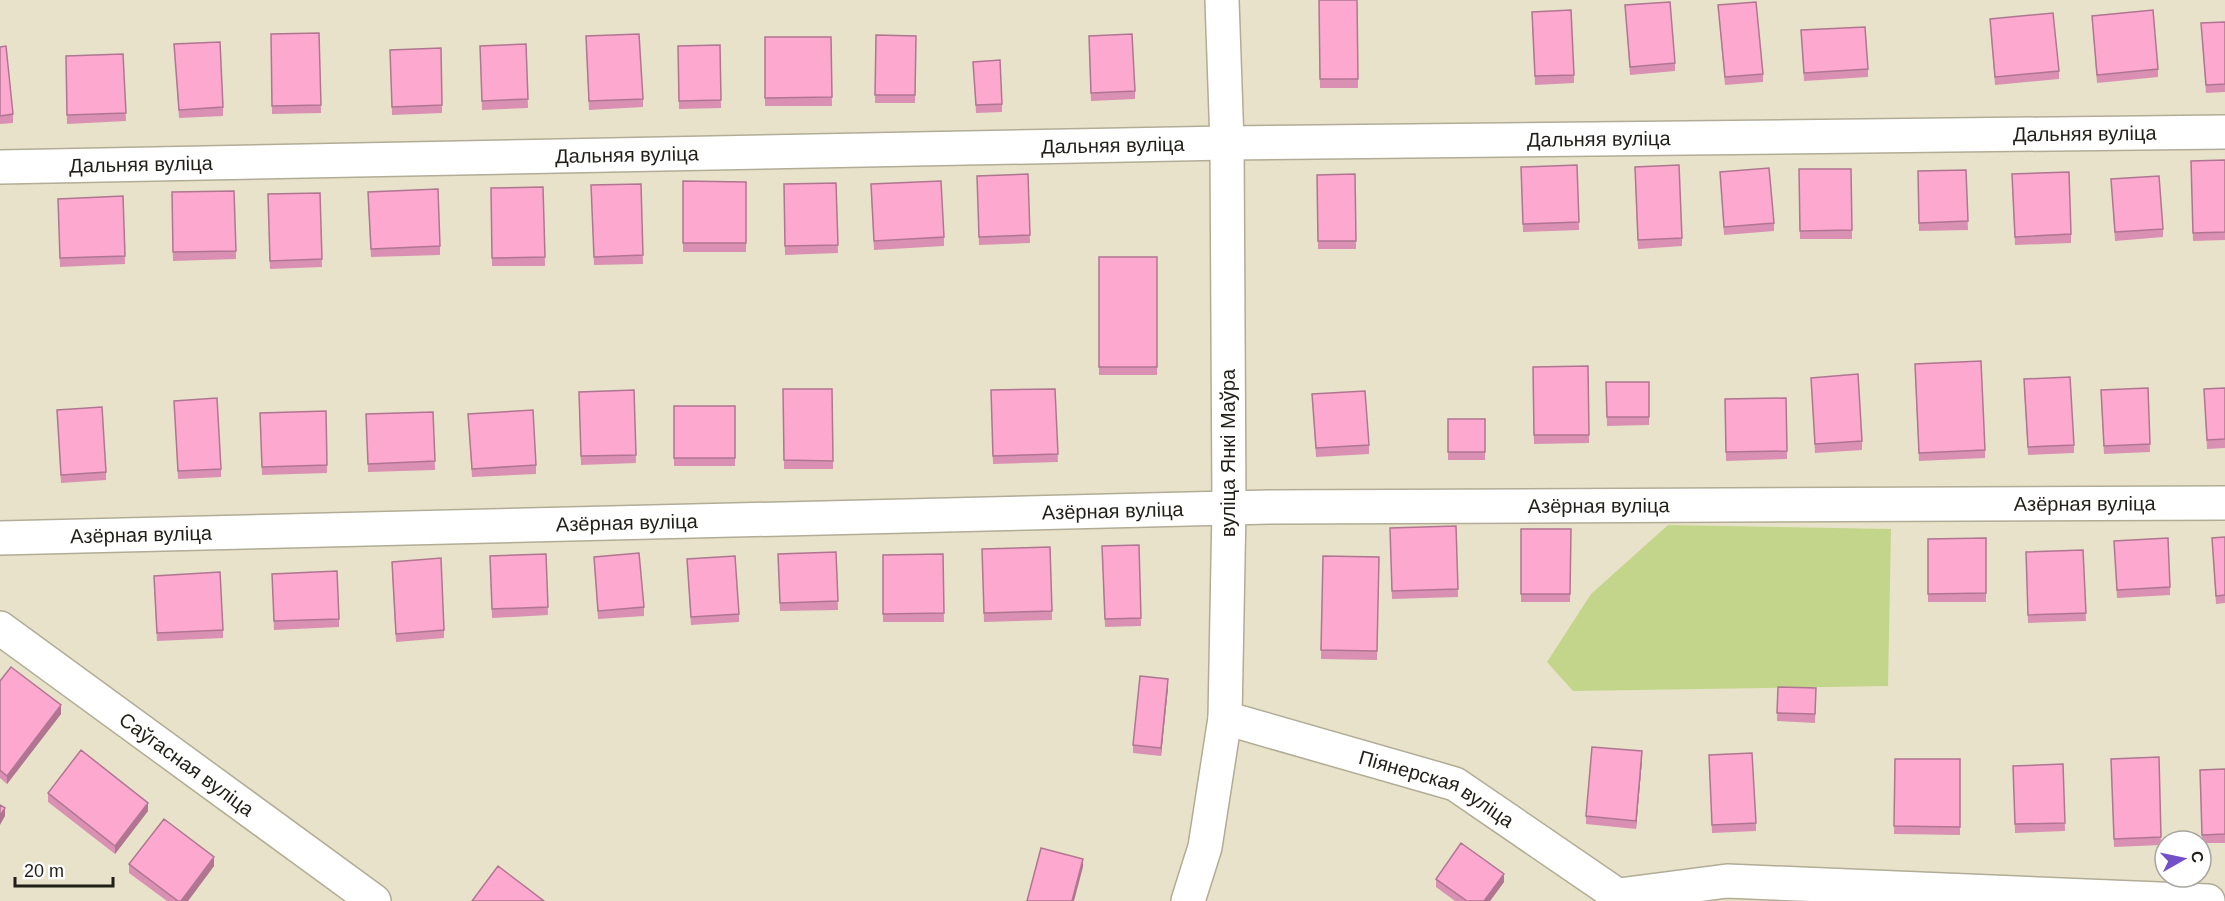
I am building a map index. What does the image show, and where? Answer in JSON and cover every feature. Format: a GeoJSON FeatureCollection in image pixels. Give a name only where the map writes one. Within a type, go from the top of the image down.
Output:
{"type":"FeatureCollection","features":[{"type":"Feature","properties":{"kind":"street","name":"вуліца Янкі Маўра"},"geometry":{"type":"LineString","coordinates":[[1188,901],[1205,847],[1225,718],[1229,508],[1227,143],[1222,0]]}},
{"type":"Feature","properties":{"kind":"street","name":"Дальняя вуліца"},"geometry":{"type":"LineString","coordinates":[[0,167],[1227,143],[2225,132]]}},
{"type":"Feature","properties":{"kind":"street","name":"Азёрная вуліца"},"geometry":{"type":"LineString","coordinates":[[0,538],[1229,508],[2225,503]]}},
{"type":"Feature","properties":{"kind":"street","name":"Саўгасная вуліца"},"geometry":{"type":"LineString","coordinates":[[0,628],[374,901]]}},
{"type":"Feature","properties":{"kind":"street","name":"Піянерская вуліца"},"geometry":{"type":"LineString","coordinates":[[1225,718],[1455,784],[1623,898]]}},
{"type":"Feature","properties":{"kind":"street"},"geometry":{"type":"LineString","coordinates":[[1623,898],[1726,881],[2208,901]]}},
{"type":"Feature","properties":{"kind":"green space"},"geometry":{"type":"Polygon","coordinates":[[[1668,525],[1891,529],[1888,686],[1573,691],[1547,662],[1591,594],[1668,525]]]}},
{"type":"Feature","properties":{"kind":"building"},"geometry":{"type":"Polygon","coordinates":[[[1319,0],[1357,0],[1358,79],[1320,79],[1319,0]]]}},
{"type":"Feature","properties":{"kind":"building"},"geometry":{"type":"Polygon","coordinates":[[[1670,2],[1675,63],[1630,67],[1625,5],[1670,2]]]}},
{"type":"Feature","properties":{"kind":"building"},"geometry":{"type":"Polygon","coordinates":[[[1756,2],[1763,74],[1725,77],[1718,5],[1756,2]]]}},
{"type":"Feature","properties":{"kind":"building"},"geometry":{"type":"Polygon","coordinates":[[[1571,10],[1574,75],[1535,76],[1532,12],[1571,10]]]}},
{"type":"Feature","properties":{"kind":"building"},"geometry":{"type":"Polygon","coordinates":[[[2153,10],[2158,69],[2097,75],[2092,16],[2153,10]]]}},
{"type":"Feature","properties":{"kind":"building"},"geometry":{"type":"Polygon","coordinates":[[[2053,13],[2059,71],[1995,77],[1990,19],[2053,13]]]}},
{"type":"Feature","properties":{"kind":"building"},"geometry":{"type":"Polygon","coordinates":[[[2225,22],[2225,84],[2206,85],[2201,23],[2225,22]]]}},
{"type":"Feature","properties":{"kind":"building"},"geometry":{"type":"Polygon","coordinates":[[[1865,27],[1868,69],[1804,73],[1801,30],[1865,27]]]}},
{"type":"Feature","properties":{"kind":"building"},"geometry":{"type":"Polygon","coordinates":[[[319,33],[321,105],[272,106],[271,34],[319,33]]]}},
{"type":"Feature","properties":{"kind":"building"},"geometry":{"type":"Polygon","coordinates":[[[639,34],[643,99],[589,101],[586,36],[639,34]]]}},
{"type":"Feature","properties":{"kind":"building"},"geometry":{"type":"Polygon","coordinates":[[[1132,34],[1135,91],[1091,93],[1089,36],[1132,34]]]}},
{"type":"Feature","properties":{"kind":"building"},"geometry":{"type":"Polygon","coordinates":[[[876,35],[916,36],[915,95],[875,95],[876,35]]]}},
{"type":"Feature","properties":{"kind":"building"},"geometry":{"type":"Polygon","coordinates":[[[765,37],[831,37],[832,97],[765,98],[765,37]]]}},
{"type":"Feature","properties":{"kind":"building"},"geometry":{"type":"Polygon","coordinates":[[[220,42],[223,107],[179,110],[174,44],[220,42]]]}},
{"type":"Feature","properties":{"kind":"building"},"geometry":{"type":"Polygon","coordinates":[[[526,44],[528,99],[482,101],[480,46],[526,44]]]}},
{"type":"Feature","properties":{"kind":"building"},"geometry":{"type":"Polygon","coordinates":[[[720,45],[721,100],[679,101],[678,46],[720,45]]]}},
{"type":"Feature","properties":{"kind":"building"},"geometry":{"type":"Polygon","coordinates":[[[6,46],[13,114],[0,116],[0,47],[6,46]]]}},
{"type":"Feature","properties":{"kind":"building"},"geometry":{"type":"Polygon","coordinates":[[[441,48],[442,105],[392,107],[390,50],[441,48]]]}},
{"type":"Feature","properties":{"kind":"building"},"geometry":{"type":"Polygon","coordinates":[[[123,54],[126,113],[67,115],[66,56],[123,54]]]}},
{"type":"Feature","properties":{"kind":"building"},"geometry":{"type":"Polygon","coordinates":[[[1000,60],[1002,104],[976,105],[973,62],[1000,60]]]}},
{"type":"Feature","properties":{"kind":"building"},"geometry":{"type":"Polygon","coordinates":[[[2225,160],[2225,232],[2193,233],[2191,161],[2225,160]]]}},
{"type":"Feature","properties":{"kind":"building"},"geometry":{"type":"Polygon","coordinates":[[[1577,165],[1579,222],[1523,224],[1521,167],[1577,165]]]}},
{"type":"Feature","properties":{"kind":"building"},"geometry":{"type":"Polygon","coordinates":[[[1679,165],[1682,238],[1638,240],[1635,167],[1679,165]]]}},
{"type":"Feature","properties":{"kind":"building"},"geometry":{"type":"Polygon","coordinates":[[[1769,168],[1774,223],[1724,227],[1720,172],[1769,168]]]}},
{"type":"Feature","properties":{"kind":"building"},"geometry":{"type":"Polygon","coordinates":[[[1799,169],[1851,169],[1852,230],[1800,231],[1799,169]]]}},
{"type":"Feature","properties":{"kind":"building"},"geometry":{"type":"Polygon","coordinates":[[[1966,170],[1968,221],[1919,223],[1918,171],[1966,170]]]}},
{"type":"Feature","properties":{"kind":"building"},"geometry":{"type":"Polygon","coordinates":[[[2069,172],[2071,234],[2015,237],[2012,174],[2069,172]]]}},
{"type":"Feature","properties":{"kind":"building"},"geometry":{"type":"Polygon","coordinates":[[[1028,174],[1030,235],[979,237],[977,176],[1028,174]]]}},
{"type":"Feature","properties":{"kind":"building"},"geometry":{"type":"Polygon","coordinates":[[[1355,174],[1356,241],[1318,241],[1317,175],[1355,174]]]}},
{"type":"Feature","properties":{"kind":"building"},"geometry":{"type":"Polygon","coordinates":[[[2159,176],[2163,229],[2115,232],[2111,179],[2159,176]]]}},
{"type":"Feature","properties":{"kind":"building"},"geometry":{"type":"Polygon","coordinates":[[[683,181],[746,182],[746,243],[683,243],[683,181]]]}},
{"type":"Feature","properties":{"kind":"building"},"geometry":{"type":"Polygon","coordinates":[[[941,181],[944,237],[874,241],[871,184],[941,181]]]}},
{"type":"Feature","properties":{"kind":"building"},"geometry":{"type":"Polygon","coordinates":[[[836,183],[838,245],[785,246],[784,184],[836,183]]]}},
{"type":"Feature","properties":{"kind":"building"},"geometry":{"type":"Polygon","coordinates":[[[641,184],[643,255],[594,257],[591,185],[641,184]]]}},
{"type":"Feature","properties":{"kind":"building"},"geometry":{"type":"Polygon","coordinates":[[[543,187],[545,257],[492,258],[491,188],[543,187]]]}},
{"type":"Feature","properties":{"kind":"building"},"geometry":{"type":"Polygon","coordinates":[[[438,189],[440,246],[371,249],[368,192],[438,189]]]}},
{"type":"Feature","properties":{"kind":"building"},"geometry":{"type":"Polygon","coordinates":[[[234,191],[236,251],[173,252],[172,192],[234,191]]]}},
{"type":"Feature","properties":{"kind":"building"},"geometry":{"type":"Polygon","coordinates":[[[320,193],[322,259],[270,261],[268,194],[320,193]]]}},
{"type":"Feature","properties":{"kind":"building"},"geometry":{"type":"Polygon","coordinates":[[[123,196],[125,256],[60,258],[58,199],[123,196]]]}},
{"type":"Feature","properties":{"kind":"building"},"geometry":{"type":"Polygon","coordinates":[[[1099,257],[1157,257],[1157,367],[1099,367],[1099,257]]]}},
{"type":"Feature","properties":{"kind":"building"},"geometry":{"type":"Polygon","coordinates":[[[1981,361],[1985,450],[1919,453],[1915,364],[1981,361]]]}},
{"type":"Feature","properties":{"kind":"building"},"geometry":{"type":"Polygon","coordinates":[[[1588,366],[1589,435],[1534,435],[1533,367],[1588,366]]]}},
{"type":"Feature","properties":{"kind":"building"},"geometry":{"type":"Polygon","coordinates":[[[1858,374],[1862,441],[1815,444],[1811,378],[1858,374]]]}},
{"type":"Feature","properties":{"kind":"building"},"geometry":{"type":"Polygon","coordinates":[[[2070,377],[2074,445],[2028,447],[2024,379],[2070,377]]]}},
{"type":"Feature","properties":{"kind":"building"},"geometry":{"type":"Polygon","coordinates":[[[1606,382],[1649,382],[1649,417],[1607,417],[1606,382]]]}},
{"type":"Feature","properties":{"kind":"building"},"geometry":{"type":"Polygon","coordinates":[[[2148,388],[2150,444],[2104,446],[2101,390],[2148,388]]]}},
{"type":"Feature","properties":{"kind":"building"},"geometry":{"type":"Polygon","coordinates":[[[2225,388],[2225,439],[2207,440],[2204,389],[2225,388]]]}},
{"type":"Feature","properties":{"kind":"building"},"geometry":{"type":"Polygon","coordinates":[[[783,389],[832,389],[833,461],[784,460],[783,389]]]}},
{"type":"Feature","properties":{"kind":"building"},"geometry":{"type":"Polygon","coordinates":[[[1055,389],[1058,454],[993,456],[991,390],[1055,389]]]}},
{"type":"Feature","properties":{"kind":"building"},"geometry":{"type":"Polygon","coordinates":[[[634,390],[636,455],[581,456],[579,392],[634,390]]]}},
{"type":"Feature","properties":{"kind":"building"},"geometry":{"type":"Polygon","coordinates":[[[1365,391],[1369,445],[1316,448],[1312,394],[1365,391]]]}},
{"type":"Feature","properties":{"kind":"building"},"geometry":{"type":"Polygon","coordinates":[[[217,398],[221,469],[178,471],[174,401],[217,398]]]}},
{"type":"Feature","properties":{"kind":"building"},"geometry":{"type":"Polygon","coordinates":[[[1786,398],[1787,451],[1726,452],[1725,399],[1786,398]]]}},
{"type":"Feature","properties":{"kind":"building"},"geometry":{"type":"Polygon","coordinates":[[[674,406],[735,406],[735,458],[674,458],[674,406]]]}},
{"type":"Feature","properties":{"kind":"building"},"geometry":{"type":"Polygon","coordinates":[[[102,407],[106,472],[61,475],[57,410],[102,407]]]}},
{"type":"Feature","properties":{"kind":"building"},"geometry":{"type":"Polygon","coordinates":[[[533,410],[536,465],[472,469],[468,414],[533,410]]]}},
{"type":"Feature","properties":{"kind":"building"},"geometry":{"type":"Polygon","coordinates":[[[326,411],[327,465],[262,467],[260,413],[326,411]]]}},
{"type":"Feature","properties":{"kind":"building"},"geometry":{"type":"Polygon","coordinates":[[[433,412],[435,461],[368,464],[366,414],[433,412]]]}},
{"type":"Feature","properties":{"kind":"building"},"geometry":{"type":"Polygon","coordinates":[[[1448,419],[1485,419],[1485,452],[1448,452],[1448,419]]]}},
{"type":"Feature","properties":{"kind":"building"},"geometry":{"type":"Polygon","coordinates":[[[1456,526],[1458,589],[1392,591],[1390,528],[1456,526]]]}},
{"type":"Feature","properties":{"kind":"building"},"geometry":{"type":"Polygon","coordinates":[[[1521,529],[1571,529],[1570,594],[1521,594],[1521,529]]]}},
{"type":"Feature","properties":{"kind":"building"},"geometry":{"type":"Polygon","coordinates":[[[2225,537],[2225,595],[2216,596],[2212,538],[2225,537]]]}},
{"type":"Feature","properties":{"kind":"building"},"geometry":{"type":"Polygon","coordinates":[[[1986,538],[1986,593],[1928,594],[1928,539],[1986,538]]]}},
{"type":"Feature","properties":{"kind":"building"},"geometry":{"type":"Polygon","coordinates":[[[2168,538],[2170,587],[2117,590],[2114,541],[2168,538]]]}},
{"type":"Feature","properties":{"kind":"building"},"geometry":{"type":"Polygon","coordinates":[[[1139,545],[1141,618],[1105,619],[1102,546],[1139,545]]]}},
{"type":"Feature","properties":{"kind":"building"},"geometry":{"type":"Polygon","coordinates":[[[1050,547],[1052,611],[984,613],[982,549],[1050,547]]]}},
{"type":"Feature","properties":{"kind":"building"},"geometry":{"type":"Polygon","coordinates":[[[2083,550],[2086,613],[2028,615],[2026,552],[2083,550]]]}},
{"type":"Feature","properties":{"kind":"building"},"geometry":{"type":"Polygon","coordinates":[[[836,552],[838,601],[780,603],[778,554],[836,552]]]}},
{"type":"Feature","properties":{"kind":"building"},"geometry":{"type":"Polygon","coordinates":[[[639,553],[644,607],[598,611],[594,557],[639,553]]]}},
{"type":"Feature","properties":{"kind":"building"},"geometry":{"type":"Polygon","coordinates":[[[546,554],[548,607],[492,609],[490,556],[546,554]]]}},
{"type":"Feature","properties":{"kind":"building"},"geometry":{"type":"Polygon","coordinates":[[[943,554],[944,613],[883,614],[883,555],[943,554]]]}},
{"type":"Feature","properties":{"kind":"building"},"geometry":{"type":"Polygon","coordinates":[[[735,556],[739,614],[691,617],[687,559],[735,556]]]}},
{"type":"Feature","properties":{"kind":"building"},"geometry":{"type":"Polygon","coordinates":[[[1323,556],[1379,557],[1377,651],[1321,650],[1323,556]]]}},
{"type":"Feature","properties":{"kind":"building"},"geometry":{"type":"Polygon","coordinates":[[[441,558],[444,630],[396,634],[392,562],[441,558]]]}},
{"type":"Feature","properties":{"kind":"building"},"geometry":{"type":"Polygon","coordinates":[[[337,571],[339,619],[274,621],[272,574],[337,571]]]}},
{"type":"Feature","properties":{"kind":"building"},"geometry":{"type":"Polygon","coordinates":[[[220,572],[223,630],[157,633],[154,576],[220,572]]]}},
{"type":"Feature","properties":{"kind":"building"},"geometry":{"type":"Polygon","coordinates":[[[11,667],[61,705],[7,776],[0,770],[0,681],[11,667]]]}},
{"type":"Feature","properties":{"kind":"building"},"geometry":{"type":"Polygon","coordinates":[[[1140,676],[1168,679],[1161,748],[1133,745],[1140,676]]]}},
{"type":"Feature","properties":{"kind":"building"},"geometry":{"type":"Polygon","coordinates":[[[1778,687],[1816,688],[1815,714],[1777,713],[1778,687]]]}},
{"type":"Feature","properties":{"kind":"building"},"geometry":{"type":"Polygon","coordinates":[[[1592,747],[1642,751],[1636,821],[1586,816],[1592,747]]]}},
{"type":"Feature","properties":{"kind":"building"},"geometry":{"type":"Polygon","coordinates":[[[81,750],[148,803],[115,846],[48,793],[81,750]]]}},
{"type":"Feature","properties":{"kind":"building"},"geometry":{"type":"Polygon","coordinates":[[[1752,753],[1756,823],[1712,825],[1709,755],[1752,753]]]}},
{"type":"Feature","properties":{"kind":"building"},"geometry":{"type":"Polygon","coordinates":[[[2159,757],[2161,829],[2153,829],[2153,837],[2114,839],[2111,759],[2159,757]]]}},
{"type":"Feature","properties":{"kind":"building"},"geometry":{"type":"Polygon","coordinates":[[[1895,759],[1960,759],[1960,827],[1894,826],[1895,759]]]}},
{"type":"Feature","properties":{"kind":"building"},"geometry":{"type":"Polygon","coordinates":[[[2063,764],[2065,823],[2015,824],[2013,766],[2063,764]]]}},
{"type":"Feature","properties":{"kind":"building"},"geometry":{"type":"Polygon","coordinates":[[[2225,769],[2225,834],[2213,835],[2213,829],[2202,829],[2200,770],[2225,769]]]}},
{"type":"Feature","properties":{"kind":"building"},"geometry":{"type":"Polygon","coordinates":[[[0,805],[5,808],[0,816],[0,805]]]}},
{"type":"Feature","properties":{"kind":"building"},"geometry":{"type":"Polygon","coordinates":[[[164,819],[214,857],[181,901],[129,864],[164,819]]]}},
{"type":"Feature","properties":{"kind":"building"},"geometry":{"type":"Polygon","coordinates":[[[1461,843],[1504,874],[1484,901],[1467,901],[1436,879],[1461,843]]]}},
{"type":"Feature","properties":{"kind":"building"},"geometry":{"type":"Polygon","coordinates":[[[1041,848],[1083,859],[1072,901],[1027,901],[1041,848]]]}},
{"type":"Feature","properties":{"kind":"building"},"geometry":{"type":"Polygon","coordinates":[[[498,866],[544,901],[472,901],[498,866]]]}}]}
